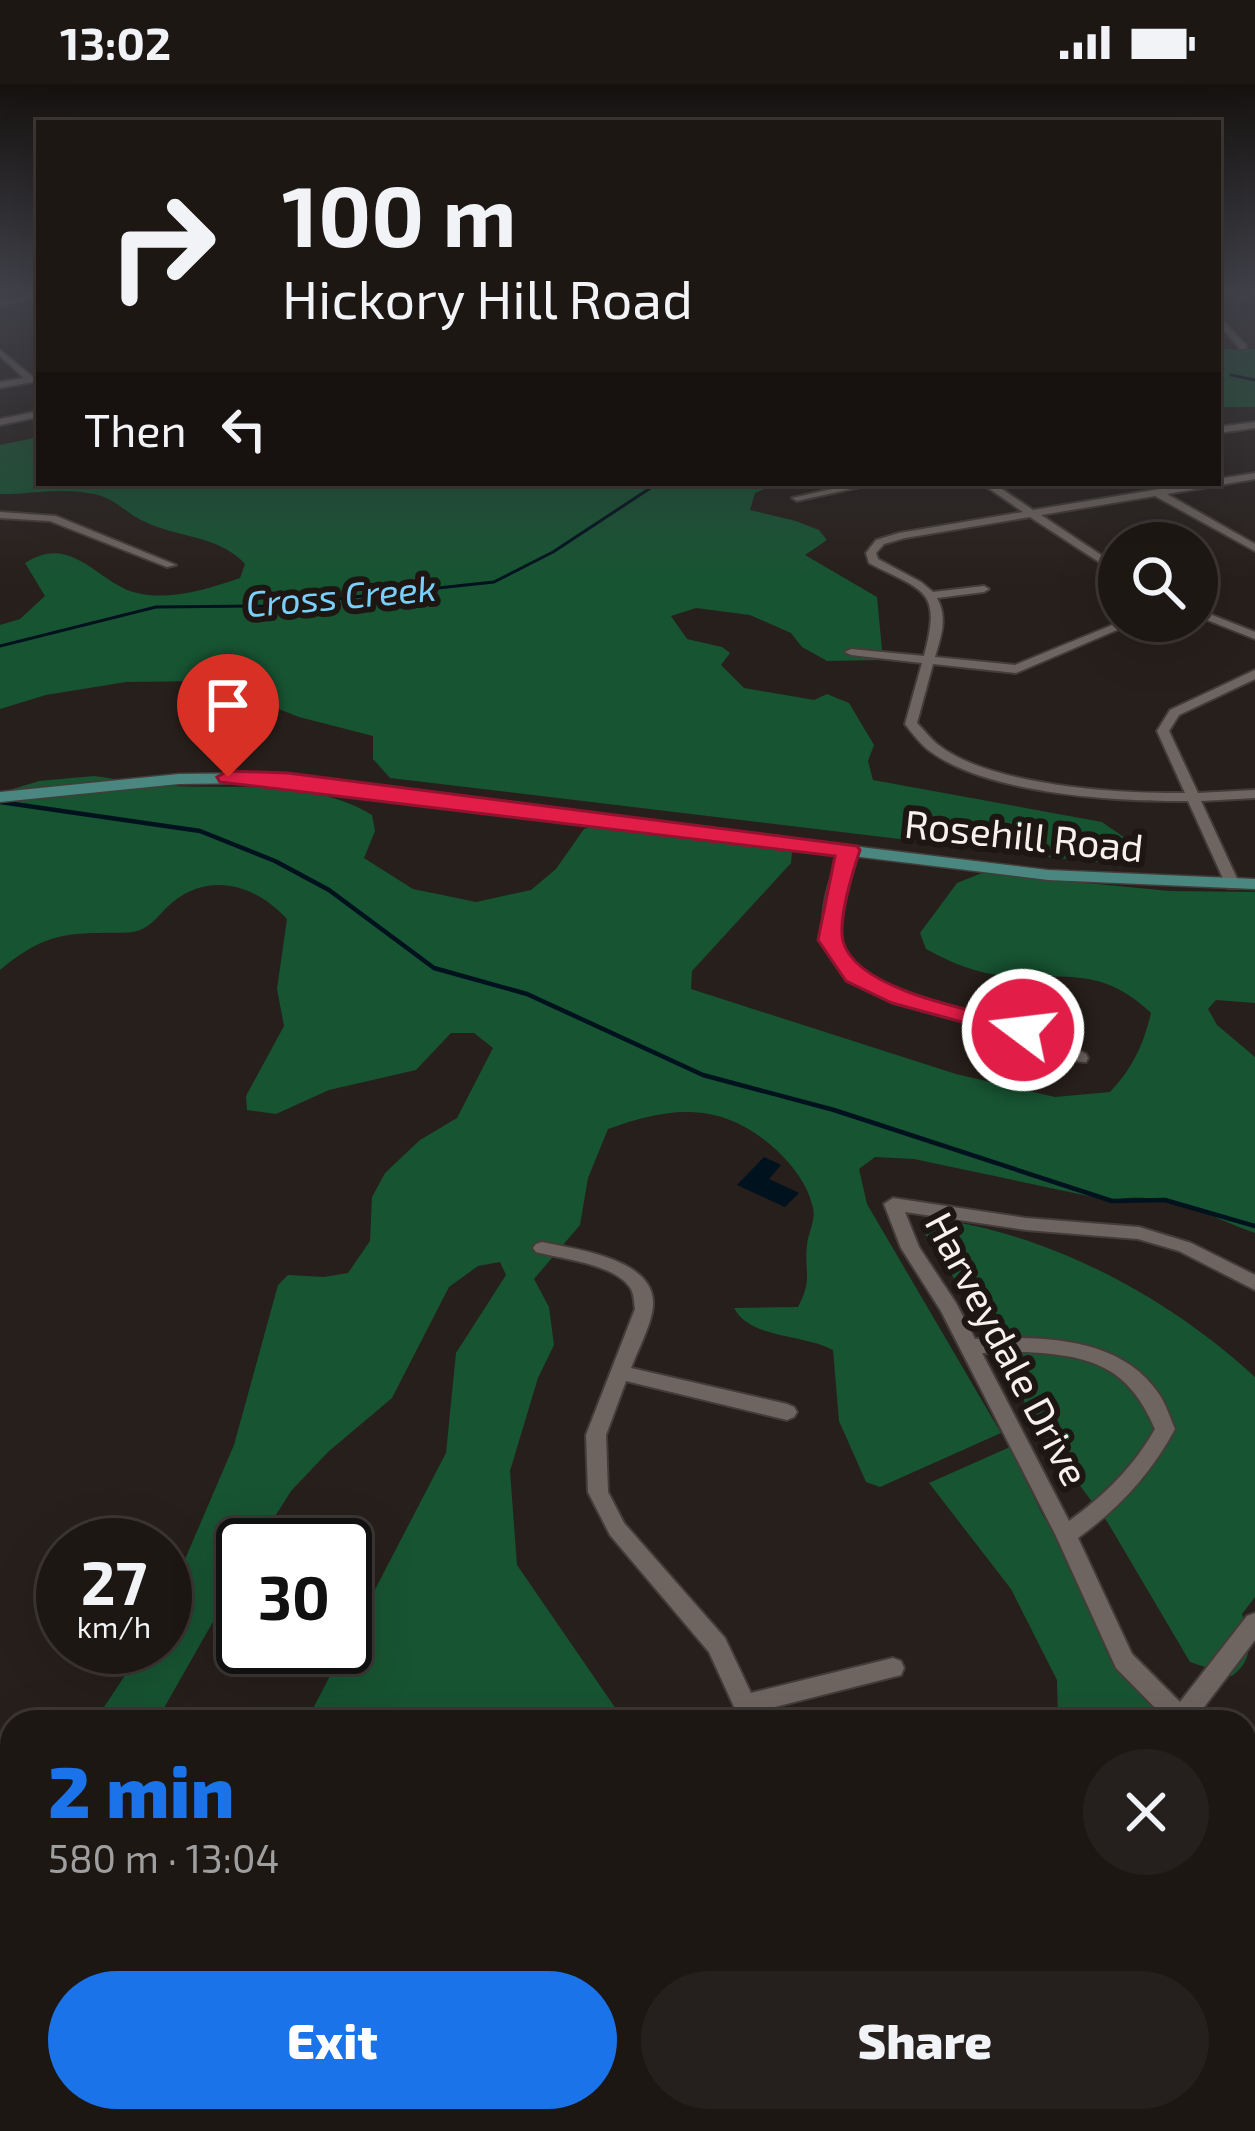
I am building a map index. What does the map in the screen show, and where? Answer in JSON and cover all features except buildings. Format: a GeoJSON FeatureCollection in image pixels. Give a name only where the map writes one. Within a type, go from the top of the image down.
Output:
{"type":"FeatureCollection","features":[{"type":"Feature","properties":{"kind":"main road","name":"Rosehill Road"},"geometry":{"type":"LineString","coordinates":[[0,797],[179,779],[258,778],[1099,879],[1255,884]]}},
{"type":"Feature","properties":{"kind":"street"},"geometry":{"type":"LineString","coordinates":[[0,422],[36,415]]}},
{"type":"Feature","properties":{"kind":"street"},"geometry":{"type":"LineString","coordinates":[[1221,430],[1255,425]]}},
{"type":"Feature","properties":{"kind":"street"},"geometry":{"type":"LineString","coordinates":[[1221,482],[1255,476]]}},
{"type":"Feature","properties":{"kind":"street"},"geometry":{"type":"LineString","coordinates":[[797,498],[858,486]]}},
{"type":"Feature","properties":{"kind":"street"},"geometry":{"type":"LineString","coordinates":[[990,486],[1098,558]]}},
{"type":"Feature","properties":{"kind":"street"},"geometry":{"type":"LineString","coordinates":[[984,589],[932,595],[873,561],[874,546],[903,535],[1201,486]]}},
{"type":"Feature","properties":{"kind":"street"},"geometry":{"type":"LineString","coordinates":[[1158,494],[1255,548]]}},
{"type":"Feature","properties":{"kind":"street"},"geometry":{"type":"LineString","coordinates":[[0,515],[52,518],[171,565]]}},
{"type":"Feature","properties":{"kind":"street"},"geometry":{"type":"LineString","coordinates":[[932,595],[940,618],[910,724],[920,738],[949,758],[1079,794],[1255,794]]}},
{"type":"Feature","properties":{"kind":"street"},"geometry":{"type":"LineString","coordinates":[[1218,621],[1255,636]]}},
{"type":"Feature","properties":{"kind":"street"},"geometry":{"type":"LineString","coordinates":[[851,652],[1022,668],[1098,636]]}},
{"type":"Feature","properties":{"kind":"street"},"geometry":{"type":"LineString","coordinates":[[1233,885],[1164,738],[1164,724],[1178,710],[1255,674]]}},
{"type":"Feature","properties":{"kind":"street"},"geometry":{"type":"LineString","coordinates":[[849,850],[839,876],[830,940],[855,976],[901,998],[1023,1030],[1080,1058]]}},
{"type":"Feature","properties":{"kind":"street","name":"Harveydale Drive"},"geometry":{"type":"LineString","coordinates":[[1173,1710],[1124,1660],[1066,1535],[904,1236],[893,1204],[1026,1224],[1139,1233],[1184,1247],[1255,1283]]}},
{"type":"Feature","properties":{"kind":"street"},"geometry":{"type":"LineString","coordinates":[[542,1248],[616,1268],[639,1283],[644,1309],[596,1435],[598,1492],[617,1529],[717,1645],[748,1710]]}},
{"type":"Feature","properties":{"kind":"street"},"geometry":{"type":"LineString","coordinates":[[968,1347],[1035,1341],[1104,1355],[1159,1405],[1165,1429],[1150,1457],[1097,1514],[1066,1535]]}},
{"type":"Feature","properties":{"kind":"street"},"geometry":{"type":"LineString","coordinates":[[618,1372],[787,1412]]}},
{"type":"Feature","properties":{"kind":"street","name":"Harveydale Drive"},"geometry":{"type":"LineString","coordinates":[[1190,1710],[1255,1623]]}},
{"type":"Feature","properties":{"kind":"street"},"geometry":{"type":"LineString","coordinates":[[759,1710],[893,1668]]}},
{"type":"Feature","properties":{"kind":"green space"},"geometry":{"type":"Polygon","coordinates":[[[1221,391],[1255,391],[1255,407],[1221,407],[1221,391]]]}},
{"type":"Feature","properties":{"kind":"green space"},"geometry":{"type":"Polygon","coordinates":[[[36,438],[36,486],[770,486],[755,493],[750,510],[819,530],[827,540],[805,555],[877,597],[883,660],[827,661],[802,647],[791,633],[750,615],[696,608],[671,616],[687,639],[730,653],[721,665],[744,688],[814,700],[827,694],[849,703],[874,745],[868,761],[873,780],[1102,822],[1141,849],[1125,862],[1092,862],[390,778],[373,759],[373,736],[299,717],[207,681],[126,682],[46,695],[0,709],[0,625],[20,619],[45,596],[25,563],[42,555],[71,556],[123,588],[163,596],[240,578],[245,564],[221,547],[147,523],[100,496],[70,491],[0,494],[0,445],[36,438]]]}},
{"type":"Feature","properties":{"kind":"green space"},"geometry":{"type":"Polygon","coordinates":[[[94,776],[325,796],[372,815],[375,831],[364,858],[413,889],[476,902],[531,890],[556,869],[584,829],[602,824],[778,845],[792,852],[791,863],[692,971],[691,989],[956,1074],[1055,1097],[1110,1092],[1136,1056],[1151,1013],[1100,982],[986,973],[926,949],[920,933],[957,883],[982,873],[1170,891],[1255,892],[1255,1003],[1216,1000],[1208,1009],[1217,1025],[1255,1057],[1255,1233],[1166,1201],[1112,1201],[914,1159],[875,1157],[859,1169],[867,1204],[1001,1433],[880,1487],[866,1482],[839,1421],[833,1350],[765,1331],[734,1308],[798,1307],[803,1297],[814,1213],[792,1167],[754,1132],[714,1115],[674,1112],[608,1129],[588,1178],[580,1225],[534,1279],[549,1307],[554,1345],[538,1378],[510,1471],[517,1565],[617,1710],[312,1710],[331,1674],[372,1674],[372,1595],[446,1453],[456,1353],[506,1275],[500,1262],[478,1266],[449,1287],[392,1398],[328,1452],[291,1491],[274,1518],[216,1518],[216,1616],[192,1659],[192,1543],[234,1445],[278,1285],[288,1275],[348,1273],[370,1241],[372,1197],[385,1173],[420,1140],[457,1118],[493,1048],[474,1033],[451,1033],[416,1070],[329,1090],[276,1114],[247,1110],[246,1096],[284,1026],[277,989],[287,919],[248,891],[233,886],[203,887],[173,902],[137,931],[46,941],[0,970],[0,793],[39,781],[94,776]]]}},
{"type":"Feature","properties":{"kind":"green space"},"geometry":{"type":"Polygon","coordinates":[[[930,1218],[1019,1238],[1104,1273],[1184,1320],[1255,1377],[1255,1597],[1242,1614],[1247,1656],[1232,1676],[1190,1662],[1108,1523],[1042,1435],[981,1320],[920,1226],[930,1218]]]}},
{"type":"Feature","properties":{"kind":"green space"},"geometry":{"type":"Polygon","coordinates":[[[1010,1447],[1042,1514],[1165,1710],[1058,1710],[1057,1680],[1011,1589],[929,1483],[1010,1447]]]}},
{"type":"Feature","properties":{"kind":"green space"},"geometry":{"type":"Polygon","coordinates":[[[126,1674],[183,1674],[163,1710],[102,1710],[126,1674]]]}},
{"type":"Feature","properties":{"kind":"water"},"geometry":{"type":"Polygon","coordinates":[[[764,1157],[781,1165],[769,1179],[799,1193],[785,1207],[737,1185],[764,1157]]]}},
{"type":"Feature","properties":{"kind":"waterway","name":"Cross Creek"},"geometry":{"type":"LineString","coordinates":[[0,646],[156,607],[269,606],[494,582],[553,552],[653,486]]}},
{"type":"Feature","properties":{"kind":"waterway"},"geometry":{"type":"LineString","coordinates":[[0,802],[200,831],[275,861],[329,890],[434,968],[527,994],[703,1075],[834,1110],[1112,1201],[1165,1200],[1255,1226]]}},
{"type":"Feature","properties":{"kind":"route"},"geometry":{"type":"LineString","coordinates":[[228,777],[288,780],[849,850],[839,876],[830,940],[844,966],[901,998],[1023,1030]]}}]}
